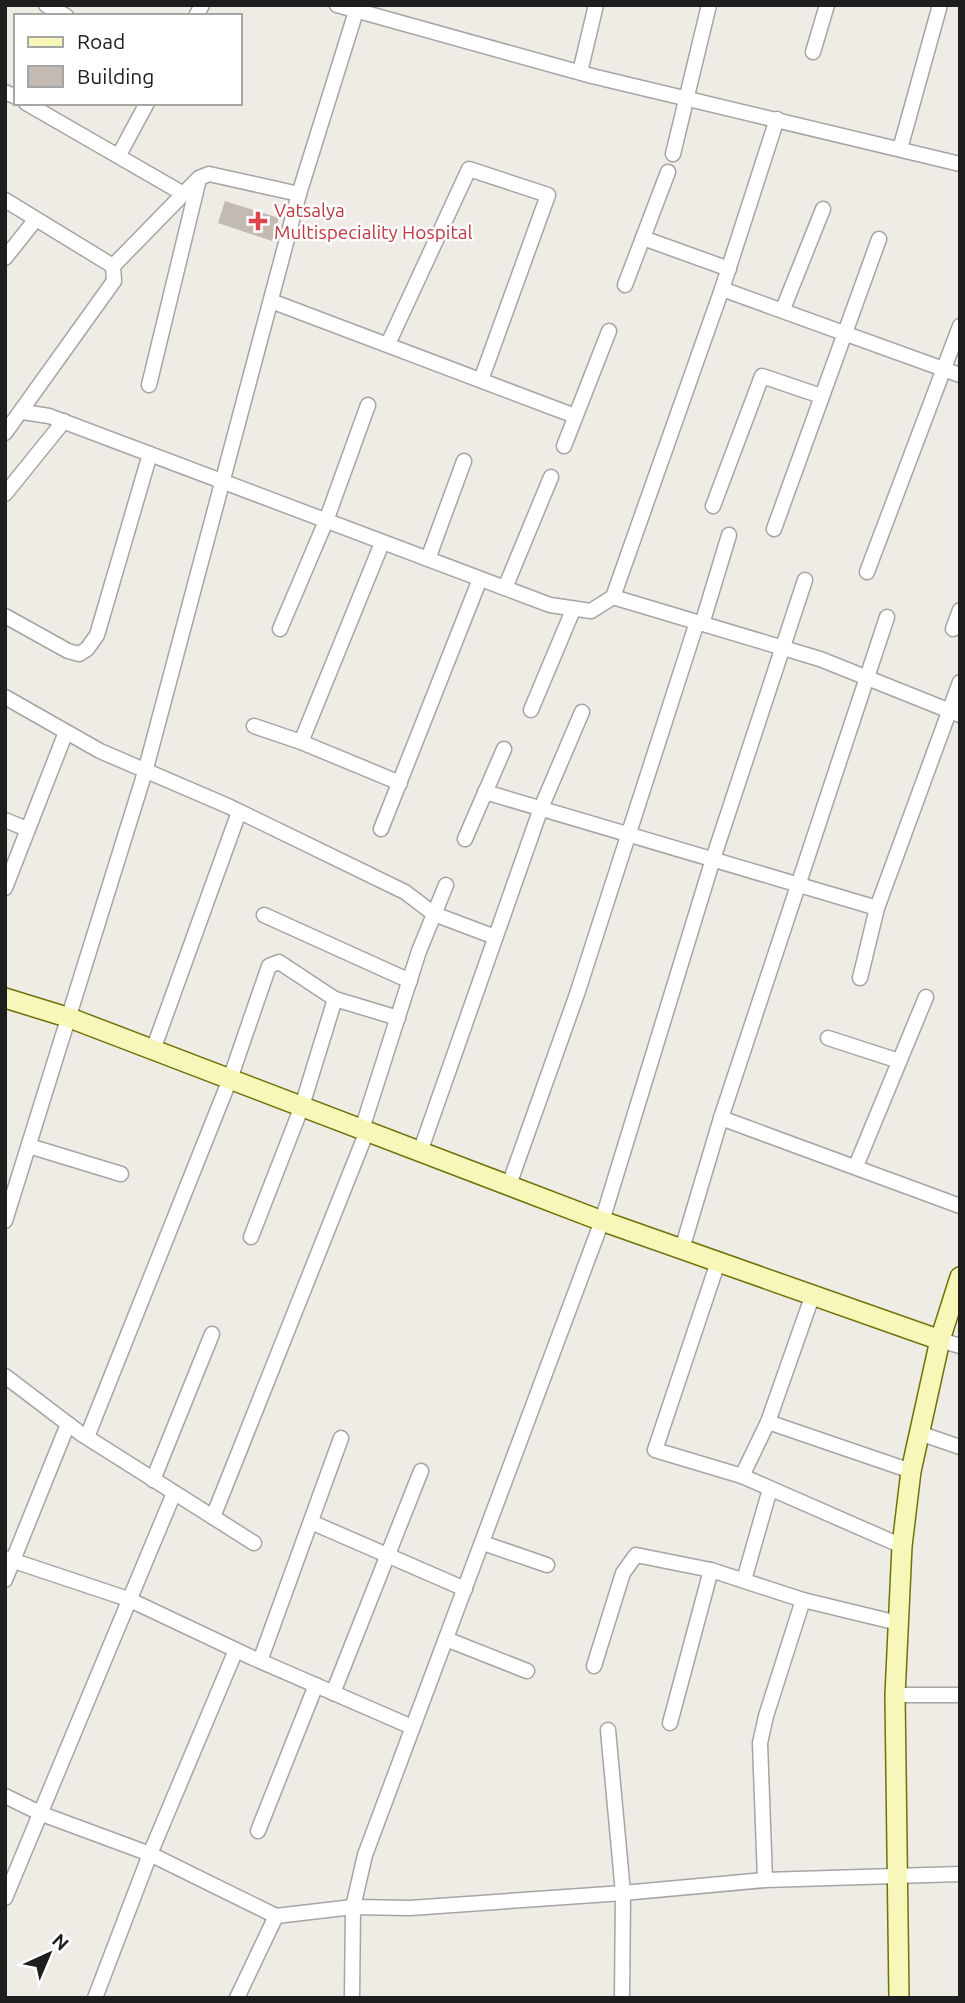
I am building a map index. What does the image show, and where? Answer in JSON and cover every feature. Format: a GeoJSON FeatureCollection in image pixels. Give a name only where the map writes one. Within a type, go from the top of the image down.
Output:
{"type":"FeatureCollection","features":[{"type":"Feature","properties":{"kind":"street"},"geometry":{"type":"LineString","coordinates":[[46,5],[62,14]]}},
{"type":"Feature","properties":{"kind":"street"},"geometry":{"type":"LineString","coordinates":[[337,5],[357,8],[580,72],[960,164]]}},
{"type":"Feature","properties":{"kind":"street"},"geometry":{"type":"LineString","coordinates":[[580,72],[596,5]]}},
{"type":"Feature","properties":{"kind":"street"},"geometry":{"type":"LineString","coordinates":[[673,154],[709,5]]}},
{"type":"Feature","properties":{"kind":"street"},"geometry":{"type":"LineString","coordinates":[[813,52],[827,5]]}},
{"type":"Feature","properties":{"kind":"street"},"geometry":{"type":"LineString","coordinates":[[900,149],[940,5]]}},
{"type":"Feature","properties":{"kind":"street"},"geometry":{"type":"LineString","coordinates":[[5,1222],[145,772],[299,194],[357,8]]}},
{"type":"Feature","properties":{"kind":"street"},"geometry":{"type":"LineString","coordinates":[[30,105],[182,193]]}},
{"type":"Feature","properties":{"kind":"street"},"geometry":{"type":"LineString","coordinates":[[119,155],[146,105]]}},
{"type":"Feature","properties":{"kind":"street"},"geometry":{"type":"LineString","coordinates":[[23,412],[49,415],[505,588],[573,610],[591,611],[613,597],[722,289],[778,119]]}},
{"type":"Feature","properties":{"kind":"street"},"geometry":{"type":"LineString","coordinates":[[388,344],[468,169],[548,195],[481,380]]}},
{"type":"Feature","properties":{"kind":"street"},"geometry":{"type":"LineString","coordinates":[[625,285],[668,172]]}},
{"type":"Feature","properties":{"kind":"street"},"geometry":{"type":"LineString","coordinates":[[5,433],[23,412],[114,281],[113,266],[199,178],[209,174],[299,194]]}},
{"type":"Feature","properties":{"kind":"street"},"geometry":{"type":"LineString","coordinates":[[149,385],[199,178]]}},
{"type":"Feature","properties":{"kind":"street"},"geometry":{"type":"LineString","coordinates":[[5,200],[113,266]]}},
{"type":"Feature","properties":{"kind":"street"},"geometry":{"type":"LineString","coordinates":[[783,309],[823,209]]}},
{"type":"Feature","properties":{"kind":"street"},"geometry":{"type":"LineString","coordinates":[[5,258],[36,219]]}},
{"type":"Feature","properties":{"kind":"street"},"geometry":{"type":"LineString","coordinates":[[643,239],[729,268]]}},
{"type":"Feature","properties":{"kind":"street"},"geometry":{"type":"LineString","coordinates":[[774,529],[879,239]]}},
{"type":"Feature","properties":{"kind":"street"},"geometry":{"type":"LineString","coordinates":[[722,289],[845,331],[960,375]]}},
{"type":"Feature","properties":{"kind":"street"},"geometry":{"type":"LineString","coordinates":[[271,301],[575,416]]}},
{"type":"Feature","properties":{"kind":"street"},"geometry":{"type":"LineString","coordinates":[[867,572],[960,326]]}},
{"type":"Feature","properties":{"kind":"street"},"geometry":{"type":"LineString","coordinates":[[564,446],[609,331]]}},
{"type":"Feature","properties":{"kind":"street"},"geometry":{"type":"LineString","coordinates":[[713,506],[762,376],[821,396]]}},
{"type":"Feature","properties":{"kind":"street"},"geometry":{"type":"LineString","coordinates":[[279,629],[326,520],[368,405]]}},
{"type":"Feature","properties":{"kind":"street"},"geometry":{"type":"LineString","coordinates":[[5,494],[64,421]]}},
{"type":"Feature","properties":{"kind":"street"},"geometry":{"type":"LineString","coordinates":[[5,616],[68,652],[79,653],[87,649],[97,635],[150,454]]}},
{"type":"Feature","properties":{"kind":"street"},"geometry":{"type":"LineString","coordinates":[[428,559],[464,461]]}},
{"type":"Feature","properties":{"kind":"street"},"geometry":{"type":"LineString","coordinates":[[505,588],[551,477]]}},
{"type":"Feature","properties":{"kind":"street"},"geometry":{"type":"LineString","coordinates":[[509,1185],[577,994],[729,535]]}},
{"type":"Feature","properties":{"kind":"street"},"geometry":{"type":"LineString","coordinates":[[301,742],[382,543]]}},
{"type":"Feature","properties":{"kind":"street"},"geometry":{"type":"LineString","coordinates":[[382,829],[480,579]]}},
{"type":"Feature","properties":{"kind":"street"},"geometry":{"type":"LineString","coordinates":[[352,1998],[353,1907],[365,1855],[603,1221],[713,859],[805,580]]}},
{"type":"Feature","properties":{"kind":"street"},"geometry":{"type":"LineString","coordinates":[[613,597],[866,675],[955,713]]}},
{"type":"Feature","properties":{"kind":"street"},"geometry":{"type":"LineString","coordinates":[[531,710],[573,610]]}},
{"type":"Feature","properties":{"kind":"street"},"geometry":{"type":"LineString","coordinates":[[953,629],[960,610]]}},
{"type":"Feature","properties":{"kind":"street"},"geometry":{"type":"LineString","coordinates":[[682,1249],[796,885],[887,617]]}},
{"type":"Feature","properties":{"kind":"street"},"geometry":{"type":"LineString","coordinates":[[860,978],[877,908],[955,713],[960,682]]}},
{"type":"Feature","properties":{"kind":"street"},"geometry":{"type":"LineString","coordinates":[[5,697],[145,772],[239,812],[405,892],[434,914],[495,937]]}},
{"type":"Feature","properties":{"kind":"street"},"geometry":{"type":"LineString","coordinates":[[420,1152],[541,808],[582,712]]}},
{"type":"Feature","properties":{"kind":"street"},"geometry":{"type":"LineString","coordinates":[[254,726],[400,782]]}},
{"type":"Feature","properties":{"kind":"street"},"geometry":{"type":"LineString","coordinates":[[5,888],[66,732]]}},
{"type":"Feature","properties":{"kind":"street"},"geometry":{"type":"LineString","coordinates":[[465,839],[504,749]]}},
{"type":"Feature","properties":{"kind":"street"},"geometry":{"type":"LineString","coordinates":[[485,792],[877,908]]}},
{"type":"Feature","properties":{"kind":"street"},"geometry":{"type":"LineString","coordinates":[[153,1050],[239,812]]}},
{"type":"Feature","properties":{"kind":"street"},"geometry":{"type":"LineString","coordinates":[[5,820],[27,829]]}},
{"type":"Feature","properties":{"kind":"street"},"geometry":{"type":"LineString","coordinates":[[213,1517],[364,1130],[410,981],[446,885]]}},
{"type":"Feature","properties":{"kind":"street"},"geometry":{"type":"LineString","coordinates":[[264,915],[410,981]]}},
{"type":"Feature","properties":{"kind":"street"},"geometry":{"type":"LineString","coordinates":[[87,1437],[230,1079],[273,962],[279,962],[335,999],[398,1018]]}},
{"type":"Feature","properties":{"kind":"street"},"geometry":{"type":"LineString","coordinates":[[856,1166],[926,997]]}},
{"type":"Feature","properties":{"kind":"street"},"geometry":{"type":"LineString","coordinates":[[5,998],[70,1018],[603,1221],[812,1297],[960,1346]]}},
{"type":"Feature","properties":{"kind":"street"},"geometry":{"type":"LineString","coordinates":[[251,1237],[302,1106],[335,999]]}},
{"type":"Feature","properties":{"kind":"street"},"geometry":{"type":"LineString","coordinates":[[828,1038],[899,1061]]}},
{"type":"Feature","properties":{"kind":"street"},"geometry":{"type":"LineString","coordinates":[[721,1118],[960,1206]]}},
{"type":"Feature","properties":{"kind":"street"},"geometry":{"type":"LineString","coordinates":[[29,1146],[121,1174]]}},
{"type":"Feature","properties":{"kind":"street"},"geometry":{"type":"LineString","coordinates":[[718,1262],[655,1450],[742,1476],[902,1546]]}},
{"type":"Feature","properties":{"kind":"street"},"geometry":{"type":"LineString","coordinates":[[899,1998],[895,1695],[902,1546],[911,1471],[919,1433],[940,1340],[960,1276]]}},
{"type":"Feature","properties":{"kind":"street"},"geometry":{"type":"LineString","coordinates":[[742,1476],[768,1422],[812,1297]]}},
{"type":"Feature","properties":{"kind":"street"},"geometry":{"type":"LineString","coordinates":[[153,1479],[212,1334]]}},
{"type":"Feature","properties":{"kind":"street"},"geometry":{"type":"LineString","coordinates":[[5,1376],[87,1437],[254,1543]]}},
{"type":"Feature","properties":{"kind":"street"},"geometry":{"type":"LineString","coordinates":[[768,1422],[911,1471]]}},
{"type":"Feature","properties":{"kind":"street"},"geometry":{"type":"LineString","coordinates":[[5,1580],[9,1560],[68,1424]]}},
{"type":"Feature","properties":{"kind":"street"},"geometry":{"type":"LineString","coordinates":[[919,1433],[960,1447]]}},
{"type":"Feature","properties":{"kind":"street"},"geometry":{"type":"LineString","coordinates":[[260,1661],[341,1438]]}},
{"type":"Feature","properties":{"kind":"street"},"geometry":{"type":"LineString","coordinates":[[333,1693],[421,1471]]}},
{"type":"Feature","properties":{"kind":"street"},"geometry":{"type":"LineString","coordinates":[[744,1580],[769,1489]]}},
{"type":"Feature","properties":{"kind":"street"},"geometry":{"type":"LineString","coordinates":[[5,1898],[174,1493]]}},
{"type":"Feature","properties":{"kind":"street"},"geometry":{"type":"LineString","coordinates":[[311,1522],[465,1589]]}},
{"type":"Feature","properties":{"kind":"street"},"geometry":{"type":"LineString","coordinates":[[483,1543],[547,1565]]}},
{"type":"Feature","properties":{"kind":"street"},"geometry":{"type":"LineString","coordinates":[[594,1666],[629,1561],[636,1555],[711,1570],[803,1600],[898,1623]]}},
{"type":"Feature","properties":{"kind":"street"},"geometry":{"type":"LineString","coordinates":[[9,1560],[128,1599],[260,1661],[412,1727]]}},
{"type":"Feature","properties":{"kind":"street"},"geometry":{"type":"LineString","coordinates":[[670,1723],[711,1570]]}},
{"type":"Feature","properties":{"kind":"street"},"geometry":{"type":"LineString","coordinates":[[765,1880],[761,1742],[766,1716],[803,1600]]}},
{"type":"Feature","properties":{"kind":"street"},"geometry":{"type":"LineString","coordinates":[[446,1639],[527,1671]]}},
{"type":"Feature","properties":{"kind":"street"},"geometry":{"type":"LineString","coordinates":[[95,1998],[150,1854],[236,1650]]}},
{"type":"Feature","properties":{"kind":"street"},"geometry":{"type":"LineString","coordinates":[[258,1831],[316,1685]]}},
{"type":"Feature","properties":{"kind":"street"},"geometry":{"type":"LineString","coordinates":[[895,1695],[960,1695]]}},
{"type":"Feature","properties":{"kind":"street"},"geometry":{"type":"LineString","coordinates":[[608,1730],[623,1893],[622,1998]]}},
{"type":"Feature","properties":{"kind":"street"},"geometry":{"type":"LineString","coordinates":[[5,1796],[42,1814],[150,1854],[276,1916],[353,1907],[410,1908],[765,1880],[960,1874]]}},
{"type":"Feature","properties":{"kind":"street"},"geometry":{"type":"LineString","coordinates":[[237,1998],[276,1916]]}},
{"type":"Feature","properties":{"kind":"building"},"geometry":{"type":"Polygon","coordinates":[[[225,201],[279,218],[272,241],[218,223],[225,201]]]}},
{"type":"Feature","properties":{"kind":"place","name":"Vatsalya Multispeciality Hospital"},"geometry":{"type":"Point","coordinates":[258,221]}}]}
